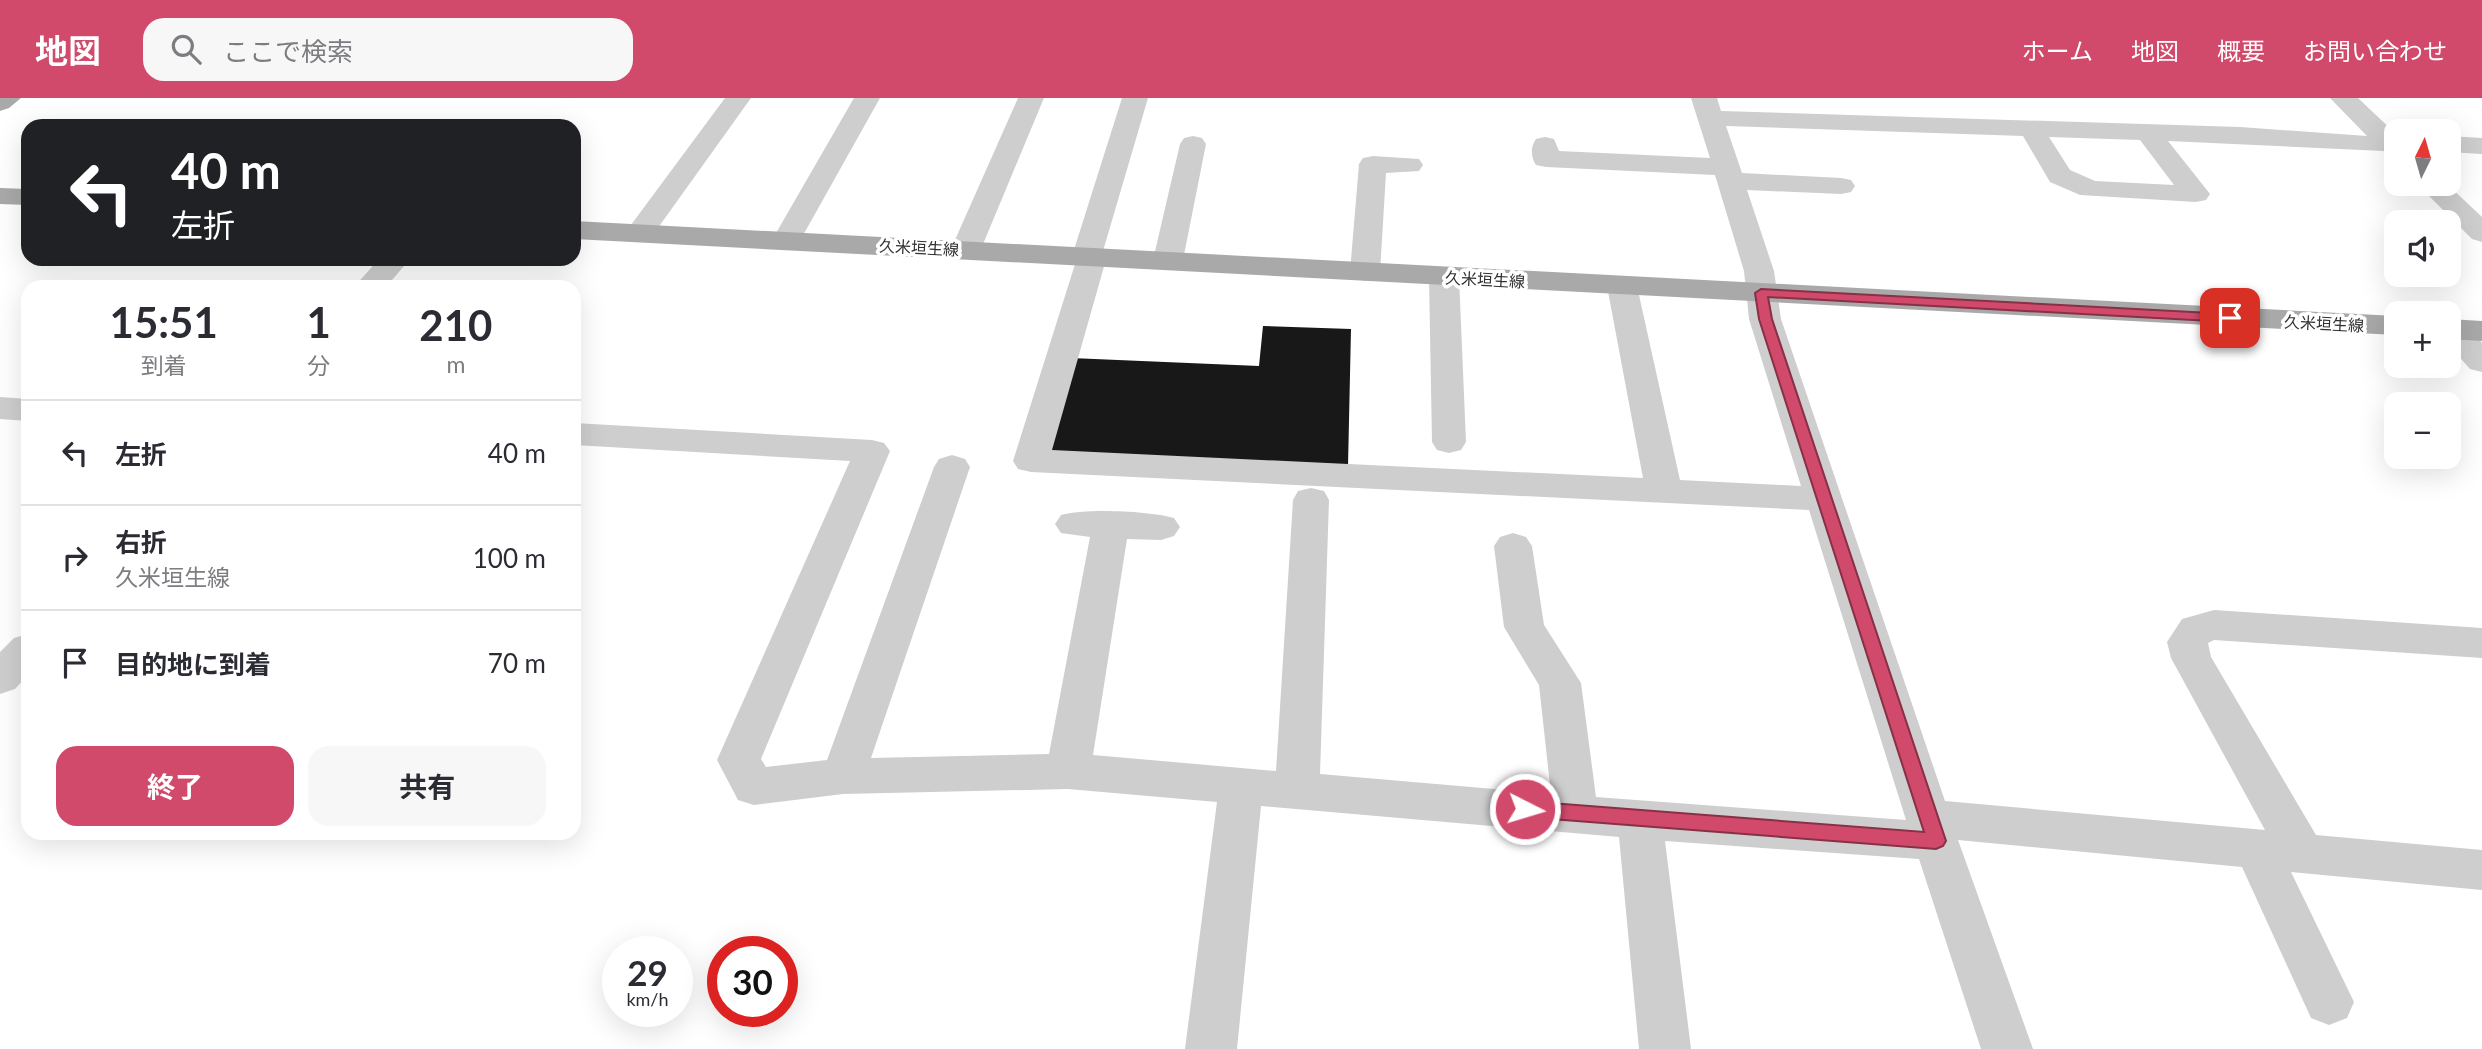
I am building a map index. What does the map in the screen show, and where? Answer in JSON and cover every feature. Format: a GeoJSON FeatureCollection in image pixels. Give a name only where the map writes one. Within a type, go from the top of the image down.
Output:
{"type":"FeatureCollection","features":[{"type":"Feature","properties":{"kind":"main road"},"geometry":{"type":"LineString","coordinates":[[0,103],[8,98]]}},
{"type":"Feature","properties":{"kind":"main road"},"geometry":{"type":"LineString","coordinates":[[0,195],[21,196]]}},
{"type":"Feature","properties":{"kind":"main road","name":"久米垣生線"},"geometry":{"type":"LineString","coordinates":[[581,230],[2384,325]]}},
{"type":"Feature","properties":{"kind":"street"},"geometry":{"type":"LineString","coordinates":[[640,233],[738,98]]}},
{"type":"Feature","properties":{"kind":"street"},"geometry":{"type":"LineString","coordinates":[[787,240],[829,145],[867,98]]}},
{"type":"Feature","properties":{"kind":"street"},"geometry":{"type":"LineString","coordinates":[[966,249],[1031,98]]}},
{"type":"Feature","properties":{"kind":"street"},"geometry":{"type":"LineString","coordinates":[[1135,98],[1031,461],[1825,499]]}},
{"type":"Feature","properties":{"kind":"street"},"geometry":{"type":"LineString","coordinates":[[2343,98],[2384,136]]}},
{"type":"Feature","properties":{"kind":"street"},"geometry":{"type":"LineString","coordinates":[[2007,1049],[1765,319],[1759,271],[1707,108],[2031,128],[2384,144]]}},
{"type":"Feature","properties":{"kind":"street"},"geometry":{"type":"LineString","coordinates":[[2031,128],[2060,176],[2090,189],[2196,194],[2148,132]]}},
{"type":"Feature","properties":{"kind":"street"},"geometry":{"type":"LineString","coordinates":[[1168,260],[1193,144]]}},
{"type":"Feature","properties":{"kind":"street"},"geometry":{"type":"LineString","coordinates":[[1545,145],[1546,159],[1842,186]]}},
{"type":"Feature","properties":{"kind":"street"},"geometry":{"type":"LineString","coordinates":[[2461,145],[2482,146]]}},
{"type":"Feature","properties":{"kind":"street"},"geometry":{"type":"LineString","coordinates":[[1365,272],[1373,164],[1409,165]]}},
{"type":"Feature","properties":{"kind":"street"},"geometry":{"type":"LineString","coordinates":[[2443,196],[2482,233]]}},
{"type":"Feature","properties":{"kind":"street"},"geometry":{"type":"LineString","coordinates":[[376,280],[388,266]]}},
{"type":"Feature","properties":{"kind":"street"},"geometry":{"type":"LineString","coordinates":[[1444,276],[1448,442]]}},
{"type":"Feature","properties":{"kind":"street"},"geometry":{"type":"LineString","coordinates":[[1622,286],[1664,492]]}},
{"type":"Feature","properties":{"kind":"street"},"geometry":{"type":"LineString","coordinates":[[2461,330],[2482,362]]}},
{"type":"Feature","properties":{"kind":"street"},"geometry":{"type":"LineString","coordinates":[[0,408],[21,410]]}},
{"type":"Feature","properties":{"kind":"street"},"geometry":{"type":"LineString","coordinates":[[581,434],[873,451],[739,760],[754,787],[843,776],[1068,771],[1640,820],[1932,829],[2256,848],[2482,870]]}},
{"type":"Feature","properties":{"kind":"street"},"geometry":{"type":"LineString","coordinates":[[843,776],[952,467]]}},
{"type":"Feature","properties":{"kind":"street"},"geometry":{"type":"LineString","coordinates":[[1297,789],[1311,499]]}},
{"type":"Feature","properties":{"kind":"street"},"geometry":{"type":"LineString","coordinates":[[1068,771],[1093,524],[1161,527]]}},
{"type":"Feature","properties":{"kind":"street"},"geometry":{"type":"LineString","coordinates":[[1513,546],[1524,627],[1560,683],[1576,813]]}},
{"type":"Feature","properties":{"kind":"street"},"geometry":{"type":"LineString","coordinates":[[2302,853],[2191,658],[2187,642],[2196,629],[2214,625],[2482,642]]}},
{"type":"Feature","properties":{"kind":"street"},"geometry":{"type":"LineString","coordinates":[[0,678],[21,656]]}},
{"type":"Feature","properties":{"kind":"street"},"geometry":{"type":"LineString","coordinates":[[1211,1049],[1241,785]]}},
{"type":"Feature","properties":{"kind":"street"},"geometry":{"type":"LineString","coordinates":[[1640,820],[1665,1049]]}},
{"type":"Feature","properties":{"kind":"street"},"geometry":{"type":"LineString","coordinates":[[2256,848],[2329,1002]]}},
{"type":"Feature","properties":{"kind":"building"},"geometry":{"type":"Polygon","coordinates":[[[1263,326],[1351,329],[1348,466],[1046,453],[1071,358],[1259,366],[1263,326]]]}},
{"type":"Feature","properties":{"kind":"route"},"geometry":{"type":"LineString","coordinates":[[1525,809],[1936,841],[1765,319],[1761,293],[2230,318]]}}]}
